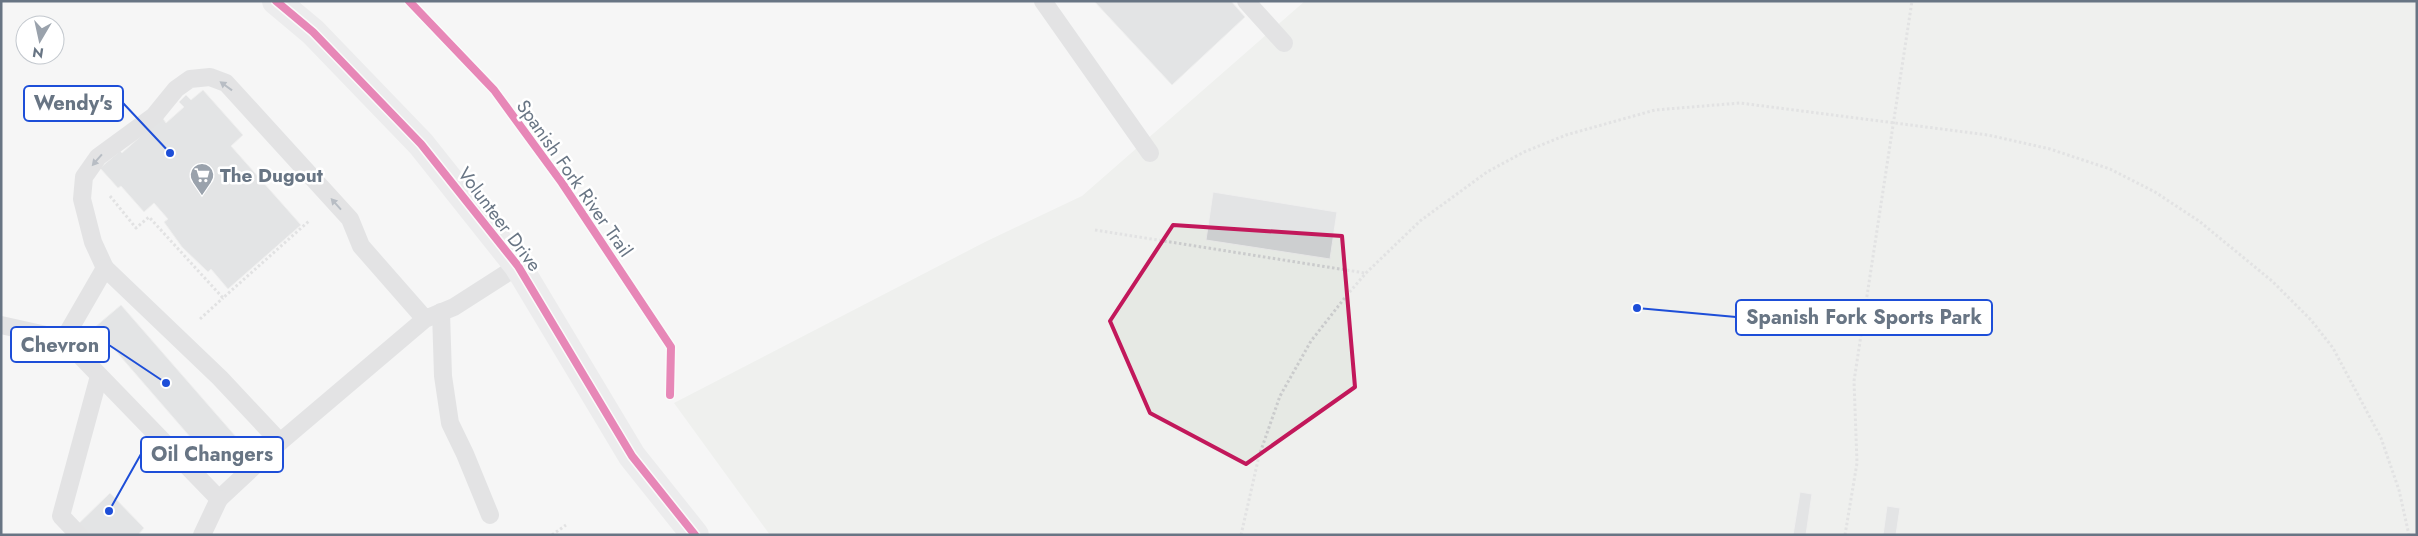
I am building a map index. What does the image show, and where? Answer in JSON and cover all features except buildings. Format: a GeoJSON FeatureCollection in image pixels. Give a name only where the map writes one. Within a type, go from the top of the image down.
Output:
{"type":"FeatureCollection","features":[{"type":"Feature","properties":{"kind":"street","name":"Volunteer Drive"},"geometry":{"type":"LineString","coordinates":[[276,1],[313,32],[421,144],[518,266],[632,456],[695,535]]}},
{"type":"Feature","properties":{"kind":"lane"},"geometry":{"type":"LineString","coordinates":[[1042,1],[1150,153]]}},
{"type":"Feature","properties":{"kind":"lane"},"geometry":{"type":"LineString","coordinates":[[1246,1],[1284,44]]}},
{"type":"Feature","properties":{"kind":"lane"},"geometry":{"type":"LineString","coordinates":[[280,442],[220,378],[105,268],[93,242],[82,199],[84,177],[98,157],[154,116],[176,90],[190,79],[210,77],[226,83],[350,219],[361,246],[433,315],[450,423],[490,515]]}},
{"type":"Feature","properties":{"kind":"lane"},"geometry":{"type":"LineString","coordinates":[[202,535],[219,499],[280,442],[433,315],[454,307],[518,266]]}},
{"type":"Feature","properties":{"kind":"lane"},"geometry":{"type":"LineString","coordinates":[[64,339],[105,268]]}},
{"type":"Feature","properties":{"kind":"lane"},"geometry":{"type":"LineString","coordinates":[[1,325],[64,339],[219,499]]}},
{"type":"Feature","properties":{"kind":"lane"},"geometry":{"type":"LineString","coordinates":[[79,535],[61,516],[99,376]]}},
{"type":"Feature","properties":{"kind":"path"},"geometry":{"type":"LineString","coordinates":[[1845,535],[1858,463],[1854,381],[1912,1]]}},
{"type":"Feature","properties":{"kind":"path"},"geometry":{"type":"LineString","coordinates":[[411,2],[417,10]]}},
{"type":"Feature","properties":{"kind":"path"},"geometry":{"type":"LineString","coordinates":[[1241,535],[1258,456],[1280,396],[1311,342],[1366,274],[1420,221],[1487,172],[1524,152],[1566,135],[1655,110],[1740,103],[1997,137],[2050,149],[2110,169],[2155,192],[2199,221],[2236,249],[2272,281],[2311,320],[2333,348],[2381,438],[2399,490],[2409,535]]}},
{"type":"Feature","properties":{"kind":"path"},"geometry":{"type":"LineString","coordinates":[[104,188],[136,228],[149,217],[181,248],[223,298]]}},
{"type":"Feature","properties":{"kind":"path"},"geometry":{"type":"LineString","coordinates":[[200,319],[309,221]]}},
{"type":"Feature","properties":{"kind":"path"},"geometry":{"type":"LineString","coordinates":[[1096,230],[1366,274]]}},
{"type":"Feature","properties":{"kind":"path"},"geometry":{"type":"LineString","coordinates":[[552,535],[566,525]]}},
{"type":"Feature","properties":{"kind":"highlighted area"},"geometry":{"type":"Polygon","coordinates":[[[1173,225],[1342,236],[1355,387],[1246,464],[1150,413],[1110,321],[1173,225]]]}},
{"type":"Feature","properties":{"kind":"shaded area"},"geometry":{"type":"Polygon","coordinates":[[[1305,1],[2417,1],[2417,535],[770,535],[674,403],[985,242],[1082,196],[1305,1]]]}},
{"type":"Feature","properties":{"kind":"cycle path"},"geometry":{"type":"LineString","coordinates":[[276,1],[313,32],[421,144],[518,266],[632,456],[695,535]]}},
{"type":"Feature","properties":{"kind":"cycle path","name":"Spanish Fork River Trail"},"geometry":{"type":"LineString","coordinates":[[409,1],[494,90],[562,183],[671,347],[670,395]]}},
{"type":"Feature","properties":{"kind":"place","name":"Wendy's"},"geometry":{"type":"Point","coordinates":[170,153]}},
{"type":"Feature","properties":{"kind":"place","name":"The Dugout"},"geometry":{"type":"Point","coordinates":[202,196]}},
{"type":"Feature","properties":{"kind":"place","name":"Spanish Fork Sports Park"},"geometry":{"type":"Point","coordinates":[1637,308]}},
{"type":"Feature","properties":{"kind":"place","name":"Chevron"},"geometry":{"type":"Point","coordinates":[166,383]}},
{"type":"Feature","properties":{"kind":"place","name":"Oil Changers"},"geometry":{"type":"Point","coordinates":[109,511]}}]}
